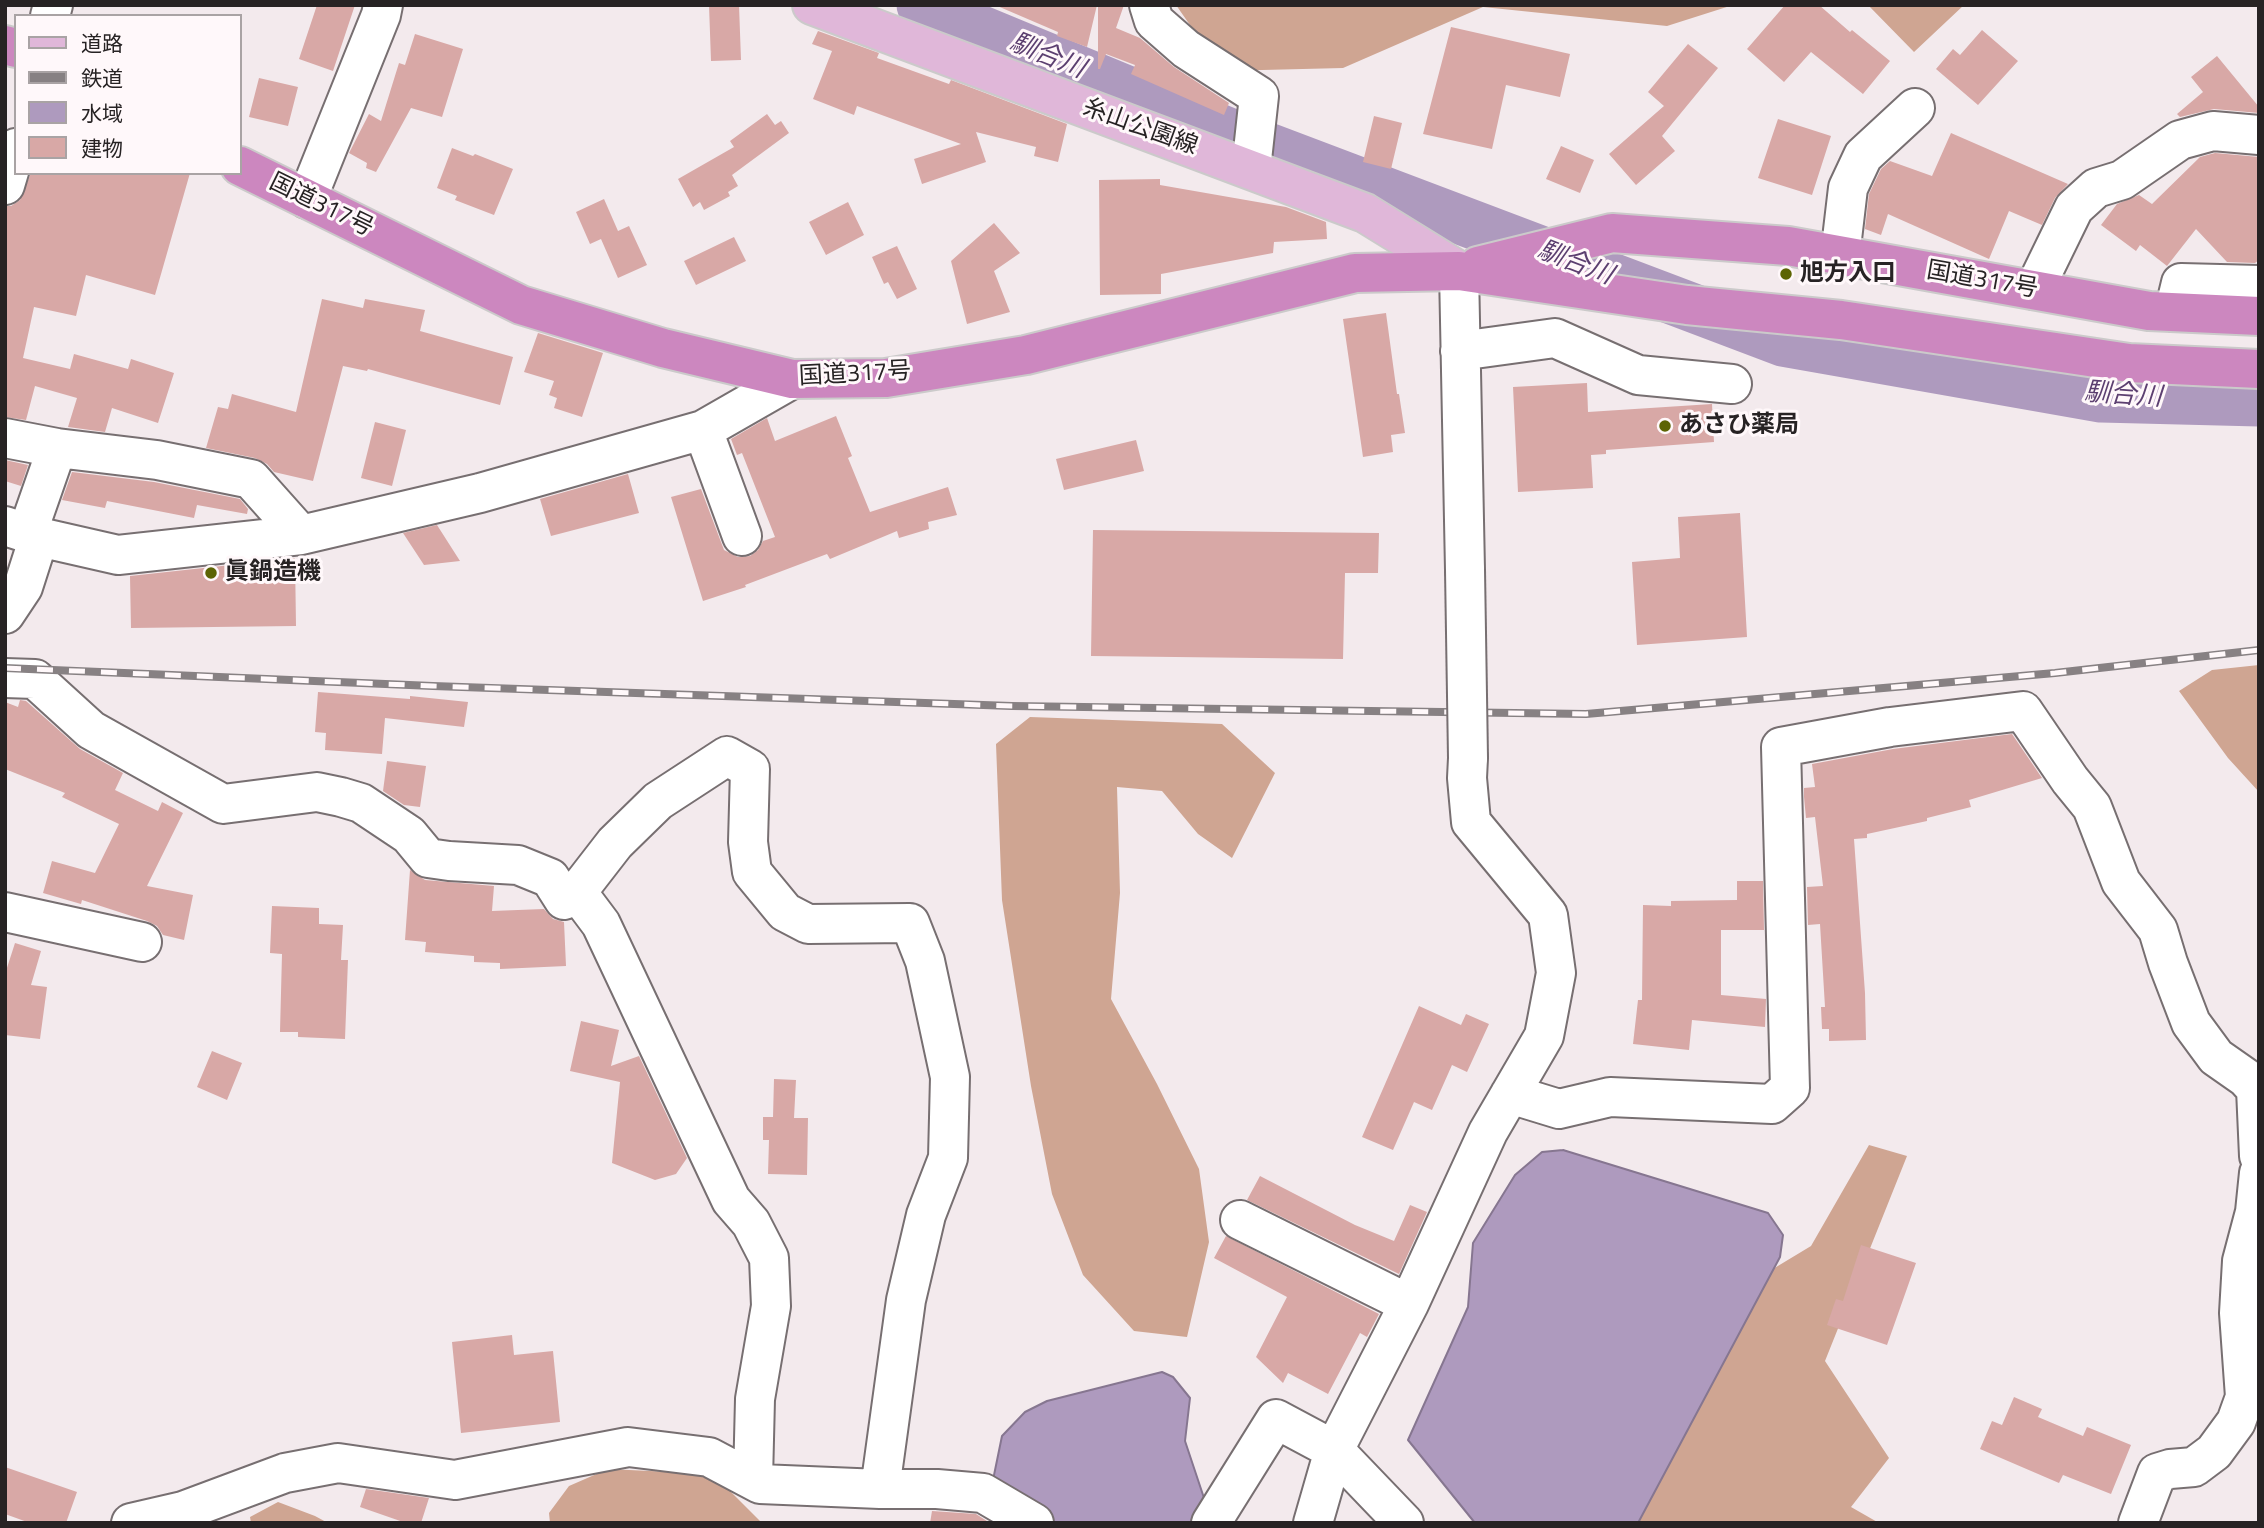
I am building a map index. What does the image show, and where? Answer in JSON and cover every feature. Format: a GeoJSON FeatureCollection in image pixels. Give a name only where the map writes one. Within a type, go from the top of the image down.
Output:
{"type":"FeatureCollection","features":[{"type":"Feature","properties":{"kind":"highway","name":"国道317号"},"geometry":{"type":"LineString","coordinates":[[242,167],[521,305],[663,348],[792,379],[886,378],[1026,355],[1355,273],[1458,271],[1688,305],[1841,320],[2129,363],[2259,369]]}},
{"type":"Feature","properties":{"kind":"highway","name":"国道317号"},"geometry":{"type":"LineString","coordinates":[[1458,271],[1612,233],[1787,246],[2149,311],[2259,316]]}},
{"type":"Feature","properties":{"kind":"main road","name":"糸山公園線"},"geometry":{"type":"LineString","coordinates":[[812,5],[981,71],[1365,213],[1458,271]]}},
{"type":"Feature","properties":{"kind":"street"},"geometry":{"type":"LineString","coordinates":[[307,199],[383,5]]}},
{"type":"Feature","properties":{"kind":"street"},"geometry":{"type":"LineString","coordinates":[[1149,5],[1154,22],[1186,49],[1259,96],[1251,169]]}},
{"type":"Feature","properties":{"kind":"street"},"geometry":{"type":"LineString","coordinates":[[1840,256],[1848,188],[1863,156],[1915,108]]}},
{"type":"Feature","properties":{"kind":"street"},"geometry":{"type":"LineString","coordinates":[[2034,290],[2074,208],[2096,188],[2122,180],[2180,140],[2213,131],[2259,135]]}},
{"type":"Feature","properties":{"kind":"street"},"geometry":{"type":"LineString","coordinates":[[5,185],[14,155]]}},
{"type":"Feature","properties":{"kind":"street"},"geometry":{"type":"LineString","coordinates":[[1313,1523],[1334,1450],[1409,1304],[1488,1132],[1544,1036],[1556,973],[1548,915],[1471,822],[1467,778],[1458,271]]}},
{"type":"Feature","properties":{"kind":"street"},"geometry":{"type":"LineString","coordinates":[[2174,312],[2180,283],[2259,285]]}},
{"type":"Feature","properties":{"kind":"street"},"geometry":{"type":"LineString","coordinates":[[1460,351],[1555,338],[1638,375],[1732,384]]}},
{"type":"Feature","properties":{"kind":"street"},"geometry":{"type":"LineString","coordinates":[[24,532],[118,555],[301,535],[480,493],[703,430],[792,379]]}},
{"type":"Feature","properties":{"kind":"street"},"geometry":{"type":"LineString","coordinates":[[703,430],[741,537]]}},
{"type":"Feature","properties":{"kind":"street"},"geometry":{"type":"LineString","coordinates":[[5,438],[57,448],[157,460],[251,480],[301,535]]}},
{"type":"Feature","properties":{"kind":"street"},"geometry":{"type":"LineString","coordinates":[[5,614],[23,587],[24,532],[57,448]]}},
{"type":"Feature","properties":{"kind":"street"},"geometry":{"type":"LineString","coordinates":[[5,678],[35,679],[91,730],[223,804],[317,792],[341,797],[361,803],[409,835],[428,858],[518,864],[550,878],[564,900],[577,892],[615,843],[658,801],[727,756],[750,769],[748,842],[752,872],[785,912],[808,924],[910,923],[925,961],[950,1077],[948,1158],[926,1215],[906,1300],[880,1489]]}},
{"type":"Feature","properties":{"kind":"street"},"geometry":{"type":"LineString","coordinates":[[1510,1094],[1559,1109],[1610,1097],[1772,1104],[1790,1088],[1781,747],[1889,727],[2023,711],[2070,780],[2092,807],[2121,882],[2158,930],[2191,1023],[2216,1057],[2246,1078],[2256,1089],[2259,1156]]}},
{"type":"Feature","properties":{"kind":"street"},"geometry":{"type":"LineString","coordinates":[[577,892],[601,924],[731,1200],[751,1223],[769,1258],[771,1306],[755,1399],[752,1480]]}},
{"type":"Feature","properties":{"kind":"street"},"geometry":{"type":"LineString","coordinates":[[5,912],[142,942]]}},
{"type":"Feature","properties":{"kind":"street"},"geometry":{"type":"LineString","coordinates":[[2138,1523],[2157,1473],[2170,1469],[2194,1468],[2214,1452],[2236,1422],[2245,1396],[2239,1313],[2240,1287],[2242,1261],[2255,1212],[2259,1173]]}},
{"type":"Feature","properties":{"kind":"street"},"geometry":{"type":"LineString","coordinates":[[1240,1220],[1409,1304]]}},
{"type":"Feature","properties":{"kind":"street"},"geometry":{"type":"LineString","coordinates":[[1211,1523],[1276,1419],[1334,1450],[1404,1523]]}},
{"type":"Feature","properties":{"kind":"street"},"geometry":{"type":"LineString","coordinates":[[131,1523],[183,1511],[285,1473],[338,1463],[455,1480],[628,1447],[709,1457],[760,1484],[937,1489],[983,1493],[1034,1523]]}},
{"type":"Feature","properties":{"kind":"shaded area"},"geometry":{"type":"Polygon","coordinates":[[[1176,5],[1733,5],[1667,26],[1483,7],[1343,68],[1222,71],[1176,5]]]}},
{"type":"Feature","properties":{"kind":"shaded area"},"geometry":{"type":"Polygon","coordinates":[[[1868,5],[1964,5],[1914,52],[1868,5]]]}},
{"type":"Feature","properties":{"kind":"shaded area"},"geometry":{"type":"Polygon","coordinates":[[[2259,665],[2259,792],[2228,758],[2179,691],[2212,670],[2259,665]]]}},
{"type":"Feature","properties":{"kind":"shaded area"},"geometry":{"type":"Polygon","coordinates":[[[1030,717],[1222,724],[1275,773],[1232,858],[1198,834],[1162,791],[1117,787],[1120,893],[1111,999],[1199,1169],[1209,1242],[1187,1337],[1134,1331],[1083,1275],[1052,1194],[1031,1086],[1002,900],[996,744],[1030,717]]]}},
{"type":"Feature","properties":{"kind":"shaded area"},"geometry":{"type":"Polygon","coordinates":[[[1869,1145],[1907,1156],[1825,1361],[1889,1458],[1851,1507],[1879,1523],[1607,1523],[1748,1284],[1811,1246],[1869,1145]]]}},
{"type":"Feature","properties":{"kind":"shaded area"},"geometry":{"type":"Polygon","coordinates":[[[608,1469],[713,1474],[762,1523],[550,1523],[549,1513],[569,1486],[608,1469]]]}},
{"type":"Feature","properties":{"kind":"shaded area"},"geometry":{"type":"Polygon","coordinates":[[[278,1502],[328,1523],[251,1523],[250,1517],[278,1502]]]}},
{"type":"Feature","properties":{"kind":"water"},"geometry":{"type":"Polygon","coordinates":[[[1563,1150],[1768,1213],[1783,1235],[1780,1257],[1638,1523],[1475,1523],[1408,1440],[1468,1307],[1473,1243],[1515,1175],[1542,1152],[1563,1150]]]}},
{"type":"Feature","properties":{"kind":"water"},"geometry":{"type":"Polygon","coordinates":[[[1162,1372],[1173,1377],[1190,1398],[1185,1441],[1206,1504],[1191,1523],[1041,1523],[993,1480],[1002,1436],[1025,1412],[1047,1401],[1162,1372]]]}},
{"type":"Feature","properties":{"kind":"building"},"geometry":{"type":"Polygon","coordinates":[[[317,5],[355,5],[333,71],[299,59],[317,5]]]}},
{"type":"Feature","properties":{"kind":"building"},"geometry":{"type":"Polygon","coordinates":[[[709,5],[739,5],[741,60],[711,61],[709,5]]]}},
{"type":"Feature","properties":{"kind":"building"},"geometry":{"type":"Polygon","coordinates":[[[995,5],[1097,5],[1087,47],[1057,36],[1058,32],[995,5]]]}},
{"type":"Feature","properties":{"kind":"building"},"geometry":{"type":"Polygon","coordinates":[[[1098,5],[1124,5],[1116,28],[1140,38],[1174,67],[1229,103],[1224,115],[1131,74],[1135,65],[1106,54],[1098,69],[1098,5]]]}},
{"type":"Feature","properties":{"kind":"building"},"geometry":{"type":"Polygon","coordinates":[[[1785,5],[1819,5],[1890,61],[1863,94],[1811,52],[1784,82],[1747,49],[1785,5]]]}},
{"type":"Feature","properties":{"kind":"building"},"geometry":{"type":"Polygon","coordinates":[[[1451,27],[1570,54],[1560,97],[1506,85],[1492,149],[1423,134],[1451,27]]]}},
{"type":"Feature","properties":{"kind":"building"},"geometry":{"type":"Polygon","coordinates":[[[1982,30],[2018,61],[1978,105],[1936,69],[1953,49],[1960,55],[1982,30]]]}},
{"type":"Feature","properties":{"kind":"building"},"geometry":{"type":"Polygon","coordinates":[[[818,31],[879,53],[877,58],[949,84],[951,80],[1067,124],[1058,162],[1034,156],[1036,147],[976,132],[986,162],[922,184],[914,159],[961,144],[857,106],[854,115],[813,99],[832,51],[812,44],[818,31]]]}},
{"type":"Feature","properties":{"kind":"building"},"geometry":{"type":"Polygon","coordinates":[[[415,34],[463,49],[442,117],[411,108],[376,172],[366,168],[367,163],[349,153],[369,114],[381,121],[399,63],[405,65],[415,34]]]}},
{"type":"Feature","properties":{"kind":"building"},"geometry":{"type":"Polygon","coordinates":[[[1688,44],[1718,68],[1662,136],[1675,151],[1636,185],[1609,154],[1664,106],[1648,92],[1688,44]]]}},
{"type":"Feature","properties":{"kind":"building"},"geometry":{"type":"Polygon","coordinates":[[[2217,56],[2259,107],[2259,113],[2214,109],[2180,117],[2177,114],[2203,92],[2191,77],[2217,56]]]}},
{"type":"Feature","properties":{"kind":"building"},"geometry":{"type":"Polygon","coordinates":[[[259,78],[298,87],[288,126],[249,117],[259,78]]]}},
{"type":"Feature","properties":{"kind":"building"},"geometry":{"type":"Polygon","coordinates":[[[767,114],[775,125],[781,121],[789,133],[732,175],[738,186],[728,192],[730,196],[704,210],[700,202],[693,207],[678,179],[734,147],[730,141],[767,114]]]}},
{"type":"Feature","properties":{"kind":"building"},"geometry":{"type":"Polygon","coordinates":[[[1374,116],[1402,123],[1391,169],[1363,162],[1374,116]]]}},
{"type":"Feature","properties":{"kind":"building"},"geometry":{"type":"Polygon","coordinates":[[[1778,119],[1831,136],[1812,195],[1758,178],[1778,119]]]}},
{"type":"Feature","properties":{"kind":"building"},"geometry":{"type":"Polygon","coordinates":[[[1951,133],[2068,184],[2055,198],[2042,225],[2009,211],[1989,259],[1888,214],[1881,235],[1865,229],[1869,194],[1881,169],[1890,161],[1932,176],[1951,133]]]}},
{"type":"Feature","properties":{"kind":"building"},"geometry":{"type":"Polygon","coordinates":[[[1561,146],[1594,160],[1580,193],[1546,179],[1561,146]]]}},
{"type":"Feature","properties":{"kind":"building"},"geometry":{"type":"Polygon","coordinates":[[[452,148],[513,169],[494,215],[455,200],[457,196],[437,188],[452,148]]]}},
{"type":"Feature","properties":{"kind":"building"},"geometry":{"type":"Polygon","coordinates":[[[2215,153],[2259,157],[2259,260],[2255,263],[2227,262],[2196,229],[2167,266],[2140,245],[2136,251],[2101,225],[2117,204],[2139,195],[2152,204],[2200,157],[2215,153]]]}},
{"type":"Feature","properties":{"kind":"building"},"geometry":{"type":"Polygon","coordinates":[[[30,175],[189,175],[155,295],[86,275],[76,316],[34,307],[23,358],[70,369],[74,354],[128,369],[131,359],[174,373],[158,423],[112,408],[105,432],[68,427],[77,398],[35,386],[26,420],[5,417],[5,206],[11,206],[20,200],[30,175]]]}},
{"type":"Feature","properties":{"kind":"building"},"geometry":{"type":"Polygon","coordinates":[[[1160,179],[1160,185],[1286,207],[1326,222],[1327,239],[1274,242],[1273,253],[1161,274],[1161,294],[1100,295],[1099,180],[1160,179]]]}},
{"type":"Feature","properties":{"kind":"building"},"geometry":{"type":"Polygon","coordinates":[[[604,199],[618,231],[629,226],[647,265],[618,278],[601,239],[590,244],[576,212],[604,199]]]}},
{"type":"Feature","properties":{"kind":"building"},"geometry":{"type":"Polygon","coordinates":[[[848,202],[864,235],[826,255],[809,222],[848,202]]]}},
{"type":"Feature","properties":{"kind":"building"},"geometry":{"type":"Polygon","coordinates":[[[994,223],[1020,253],[994,271],[1010,312],[967,324],[951,261],[994,223]]]}},
{"type":"Feature","properties":{"kind":"building"},"geometry":{"type":"Polygon","coordinates":[[[734,237],[746,261],[696,285],[684,261],[734,237]]]}},
{"type":"Feature","properties":{"kind":"building"},"geometry":{"type":"Polygon","coordinates":[[[897,246],[917,289],[897,299],[888,282],[884,284],[872,257],[897,246]]]}},
{"type":"Feature","properties":{"kind":"building"},"geometry":{"type":"Polygon","coordinates":[[[322,299],[363,308],[365,299],[425,310],[420,331],[513,357],[500,405],[368,369],[367,371],[343,366],[313,481],[274,472],[267,464],[255,458],[206,448],[218,407],[228,409],[232,394],[296,412],[322,299]]]}},
{"type":"Feature","properties":{"kind":"building"},"geometry":{"type":"Polygon","coordinates":[[[1386,313],[1405,433],[1391,435],[1393,452],[1363,457],[1343,319],[1386,313]]]}},
{"type":"Feature","properties":{"kind":"building"},"geometry":{"type":"Polygon","coordinates":[[[538,333],[603,353],[582,417],[554,408],[557,398],[549,395],[554,381],[524,372],[538,333]]]}},
{"type":"Feature","properties":{"kind":"building"},"geometry":{"type":"Polygon","coordinates":[[[1587,383],[1588,412],[1712,404],[1714,442],[1606,450],[1606,454],[1591,455],[1593,488],[1518,492],[1513,387],[1587,383]]]}},
{"type":"Feature","properties":{"kind":"building"},"geometry":{"type":"Polygon","coordinates":[[[836,416],[852,456],[848,458],[870,512],[948,487],[957,515],[928,522],[929,529],[899,538],[897,531],[830,559],[827,554],[745,585],[746,587],[703,601],[671,497],[701,489],[724,550],[738,557],[750,556],[758,550],[763,541],[775,537],[742,453],[737,455],[731,439],[767,418],[775,441],[836,416]]]}},
{"type":"Feature","properties":{"kind":"building"},"geometry":{"type":"Polygon","coordinates":[[[375,422],[406,430],[392,486],[361,478],[375,422]]]}},
{"type":"Feature","properties":{"kind":"building"},"geometry":{"type":"Polygon","coordinates":[[[1136,440],[1144,471],[1064,490],[1056,459],[1136,440]]]}},
{"type":"Feature","properties":{"kind":"building"},"geometry":{"type":"Polygon","coordinates":[[[5,460],[28,465],[21,486],[5,481],[5,460]]]}},
{"type":"Feature","properties":{"kind":"building"},"geometry":{"type":"Polygon","coordinates":[[[72,472],[154,482],[240,499],[248,509],[247,514],[197,505],[194,518],[107,501],[105,508],[62,500],[72,472]]]}},
{"type":"Feature","properties":{"kind":"building"},"geometry":{"type":"Polygon","coordinates":[[[628,474],[639,513],[551,536],[540,499],[628,474]]]}},
{"type":"Feature","properties":{"kind":"building"},"geometry":{"type":"Polygon","coordinates":[[[1740,513],[1747,637],[1637,645],[1632,562],[1680,558],[1678,517],[1740,513]]]}},
{"type":"Feature","properties":{"kind":"building"},"geometry":{"type":"Polygon","coordinates":[[[437,525],[460,561],[424,565],[403,533],[437,525]]]}},
{"type":"Feature","properties":{"kind":"building"},"geometry":{"type":"Polygon","coordinates":[[[1093,530],[1379,533],[1378,573],[1345,573],[1343,659],[1091,656],[1093,530]]]}},
{"type":"Feature","properties":{"kind":"building"},"geometry":{"type":"Polygon","coordinates":[[[295,558],[296,626],[131,628],[130,576],[295,558]]]}},
{"type":"Feature","properties":{"kind":"building"},"geometry":{"type":"Polygon","coordinates":[[[318,692],[410,699],[410,696],[468,702],[464,727],[385,718],[382,754],[325,750],[326,733],[315,732],[318,692]]]}},
{"type":"Feature","properties":{"kind":"building"},"geometry":{"type":"Polygon","coordinates":[[[20,700],[26,701],[80,749],[123,773],[115,790],[158,811],[162,802],[183,813],[147,886],[193,895],[184,940],[163,935],[157,926],[147,921],[82,900],[81,904],[43,893],[52,861],[95,873],[119,824],[62,797],[65,793],[5,769],[5,702],[18,707],[20,700]]]}},
{"type":"Feature","properties":{"kind":"building"},"geometry":{"type":"Polygon","coordinates":[[[2012,734],[2042,778],[1969,800],[1971,807],[1927,818],[1927,821],[1867,834],[1867,838],[1854,839],[1866,1040],[1829,1041],[1829,1029],[1822,1029],[1821,1007],[1825,1007],[1820,924],[1808,925],[1807,887],[1823,886],[1815,817],[1806,818],[1804,797],[1804,788],[1815,787],[1812,764],[1893,749],[2012,734]]]}},
{"type":"Feature","properties":{"kind":"building"},"geometry":{"type":"Polygon","coordinates":[[[387,761],[426,766],[420,807],[404,805],[383,791],[387,761]]]}},
{"type":"Feature","properties":{"kind":"building"},"geometry":{"type":"Polygon","coordinates":[[[410,870],[425,880],[494,886],[492,911],[544,909],[553,919],[564,922],[566,966],[500,969],[500,963],[474,962],[474,956],[425,952],[426,942],[405,940],[410,870]]]}},
{"type":"Feature","properties":{"kind":"building"},"geometry":{"type":"Polygon","coordinates":[[[1737,881],[1763,881],[1764,930],[1721,930],[1721,995],[1766,999],[1765,1027],[1692,1020],[1689,1050],[1633,1044],[1638,1000],[1642,1000],[1643,905],[1671,906],[1671,901],[1737,900],[1737,881]]]}},
{"type":"Feature","properties":{"kind":"building"},"geometry":{"type":"Polygon","coordinates":[[[272,906],[319,908],[319,924],[343,925],[341,960],[348,960],[345,1039],[298,1037],[298,1032],[280,1032],[282,954],[270,953],[272,906]]]}},
{"type":"Feature","properties":{"kind":"building"},"geometry":{"type":"Polygon","coordinates":[[[15,943],[41,951],[31,985],[47,987],[40,1039],[5,1035],[5,974],[15,943]]]}},
{"type":"Feature","properties":{"kind":"building"},"geometry":{"type":"Polygon","coordinates":[[[1419,1006],[1461,1025],[1466,1014],[1489,1024],[1467,1072],[1452,1065],[1432,1110],[1414,1102],[1393,1150],[1362,1137],[1419,1006]]]}},
{"type":"Feature","properties":{"kind":"building"},"geometry":{"type":"Polygon","coordinates":[[[581,1021],[619,1030],[611,1066],[639,1056],[687,1158],[676,1174],[655,1180],[612,1163],[620,1082],[570,1071],[581,1021]]]}},
{"type":"Feature","properties":{"kind":"building"},"geometry":{"type":"Polygon","coordinates":[[[212,1051],[242,1063],[227,1100],[197,1087],[212,1051]]]}},
{"type":"Feature","properties":{"kind":"building"},"geometry":{"type":"Polygon","coordinates":[[[774,1079],[796,1080],[794,1118],[808,1118],[807,1175],[768,1174],[769,1140],[763,1140],[763,1117],[773,1117],[774,1079]]]}},
{"type":"Feature","properties":{"kind":"building"},"geometry":{"type":"Polygon","coordinates":[[[1260,1176],[1355,1225],[1394,1241],[1410,1205],[1427,1212],[1399,1274],[1247,1200],[1260,1176]]]}},
{"type":"Feature","properties":{"kind":"building"},"geometry":{"type":"Polygon","coordinates":[[[1226,1236],[1379,1314],[1367,1337],[1360,1333],[1328,1394],[1288,1373],[1283,1383],[1256,1357],[1287,1297],[1214,1258],[1226,1236]]]}},
{"type":"Feature","properties":{"kind":"building"},"geometry":{"type":"Polygon","coordinates":[[[1861,1245],[1916,1263],[1887,1345],[1827,1325],[1836,1299],[1843,1301],[1861,1245]]]}},
{"type":"Feature","properties":{"kind":"building"},"geometry":{"type":"Polygon","coordinates":[[[512,1335],[514,1355],[553,1351],[560,1422],[461,1433],[452,1342],[512,1335]]]}},
{"type":"Feature","properties":{"kind":"building"},"geometry":{"type":"Polygon","coordinates":[[[2014,1397],[2042,1409],[2038,1417],[2083,1436],[2087,1427],[2131,1445],[2111,1494],[2063,1475],[2059,1483],[1980,1449],[1992,1421],[2002,1425],[2014,1397]]]}},
{"type":"Feature","properties":{"kind":"building"},"geometry":{"type":"Polygon","coordinates":[[[5,1467],[77,1492],[66,1523],[30,1523],[5,1514],[5,1467]]]}},
{"type":"Feature","properties":{"kind":"building"},"geometry":{"type":"Polygon","coordinates":[[[366,1489],[429,1498],[421,1523],[406,1523],[360,1507],[366,1489]]]}},
{"type":"Feature","properties":{"kind":"building"},"geometry":{"type":"Polygon","coordinates":[[[932,1511],[976,1514],[990,1523],[930,1523],[932,1511]]]}},
{"type":"Feature","properties":{"kind":"waterway","name":"馴合川"},"geometry":{"type":"LineString","coordinates":[[921,5],[1228,132],[1783,342],[2101,398],[2259,402]]}},
{"type":"Feature","properties":{"kind":"railway"},"geometry":{"type":"LineString","coordinates":[[5,668],[1012,706],[1586,714],[2055,673],[2259,650]]}},
{"type":"Feature","properties":{"kind":"place","name":"旭方入口"},"geometry":{"type":"Point","coordinates":[1786,274]}},
{"type":"Feature","properties":{"kind":"place","name":"あさひ薬局"},"geometry":{"type":"Point","coordinates":[1665,426]}},
{"type":"Feature","properties":{"kind":"place","name":"眞鍋造機"},"geometry":{"type":"Point","coordinates":[211,573]}}]}
